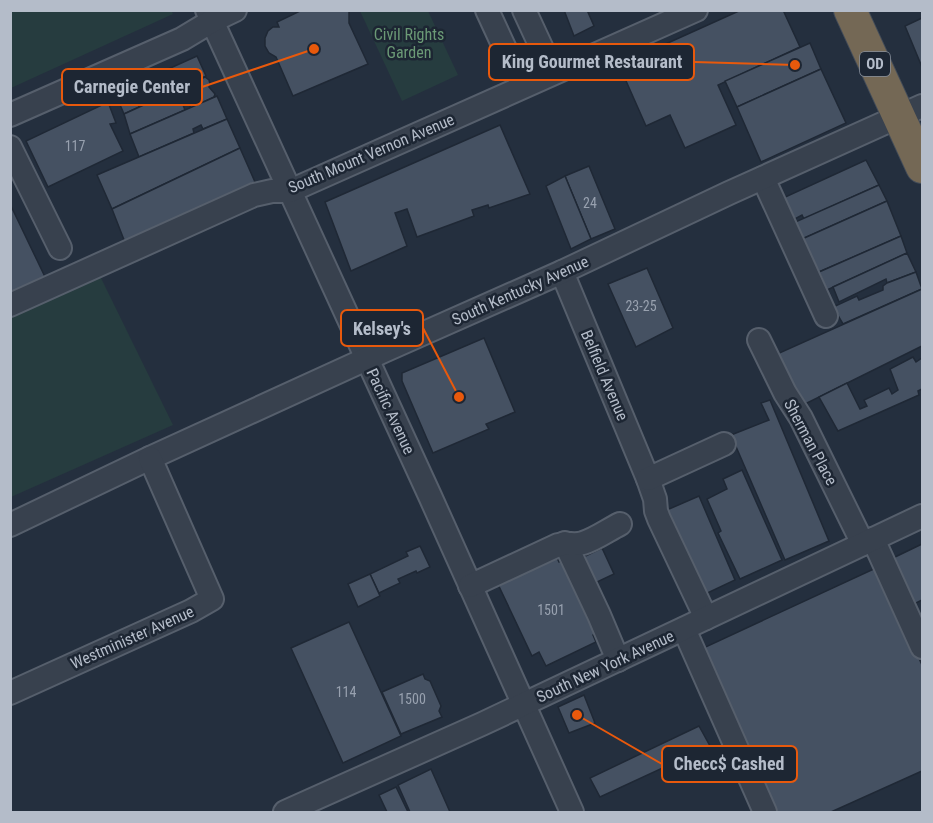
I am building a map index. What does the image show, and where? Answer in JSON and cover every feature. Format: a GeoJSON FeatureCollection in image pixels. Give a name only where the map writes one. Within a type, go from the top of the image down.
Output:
{"type":"FeatureCollection","features":[{"type":"Feature","properties":{"kind":"highway","name":"OD"},"geometry":{"type":"LineString","coordinates":[[850,10],[911,112],[922,167]]}},
{"type":"Feature","properties":{"kind":"street"},"geometry":{"type":"LineString","coordinates":[[10,115],[182,39],[210,16],[235,10]]}},
{"type":"Feature","properties":{"kind":"street"},"geometry":{"type":"LineString","coordinates":[[487,10],[522,88]]}},
{"type":"Feature","properties":{"kind":"street"},"geometry":{"type":"LineString","coordinates":[[524,10],[552,75]]}},
{"type":"Feature","properties":{"kind":"street","name":"South Mount Vernon Avenue"},"geometry":{"type":"LineString","coordinates":[[10,305],[254,195],[290,190],[691,12]]}},
{"type":"Feature","properties":{"kind":"street","name":"Pacific Avenue"},"geometry":{"type":"LineString","coordinates":[[210,16],[572,813]]}},
{"type":"Feature","properties":{"kind":"street"},"geometry":{"type":"LineString","coordinates":[[512,64],[543,51]]}},
{"type":"Feature","properties":{"kind":"street","name":"South Kentucky Avenue"},"geometry":{"type":"LineString","coordinates":[[10,525],[150,458],[911,112]]}},
{"type":"Feature","properties":{"kind":"street"},"geometry":{"type":"LineString","coordinates":[[10,147],[60,248]]}},
{"type":"Feature","properties":{"kind":"street"},"geometry":{"type":"LineString","coordinates":[[763,178],[826,316]]}},
{"type":"Feature","properties":{"kind":"street","name":"Belfield Avenue"},"geometry":{"type":"LineString","coordinates":[[562,272],[648,479],[659,519],[706,618]]}},
{"type":"Feature","properties":{"kind":"street","name":"Sherman Place"},"geometry":{"type":"LineString","coordinates":[[759,340],[785,393],[801,418],[868,542],[922,647]]}},
{"type":"Feature","properties":{"kind":"street"},"geometry":{"type":"LineString","coordinates":[[648,479],[724,444]]}},
{"type":"Feature","properties":{"kind":"street","name":"Westminister Avenue"},"geometry":{"type":"LineString","coordinates":[[10,693],[191,611],[212,599],[150,458]]}},
{"type":"Feature","properties":{"kind":"street","name":"South New York Avenue"},"geometry":{"type":"LineString","coordinates":[[285,813],[524,704],[922,516]]}},
{"type":"Feature","properties":{"kind":"street"},"geometry":{"type":"LineString","coordinates":[[470,586],[565,543],[573,545],[586,542],[620,524]]}},
{"type":"Feature","properties":{"kind":"street"},"geometry":{"type":"LineString","coordinates":[[565,543],[618,660]]}},
{"type":"Feature","properties":{"kind":"street"},"geometry":{"type":"LineString","coordinates":[[684,629],[765,813]]}},
{"type":"Feature","properties":{"kind":"green space"},"geometry":{"type":"Polygon","coordinates":[[[171,10],[173,14],[11,88],[11,11],[171,10]]]}},
{"type":"Feature","properties":{"kind":"green space","name":"Civil Rights Garden"},"geometry":{"type":"Polygon","coordinates":[[[360,11],[428,11],[458,75],[402,101],[360,11]]]}},
{"type":"Feature","properties":{"kind":"green space"},"geometry":{"type":"Polygon","coordinates":[[[100,276],[173,425],[11,497],[10,316],[100,276]]]}},
{"type":"Feature","properties":{"kind":"building"},"geometry":{"type":"Polygon","coordinates":[[[302,10],[349,10],[349,23],[368,64],[293,96],[276,57],[269,53],[265,46],[265,38],[273,27],[279,27],[277,22],[302,10]]]}},
{"type":"Feature","properties":{"kind":"building"},"geometry":{"type":"Polygon","coordinates":[[[564,10],[587,10],[594,26],[574,36],[564,10]]]}},
{"type":"Feature","properties":{"kind":"building"},"geometry":{"type":"Polygon","coordinates":[[[741,10],[783,10],[800,47],[718,85],[736,125],[685,148],[670,115],[646,126],[619,65],[741,10]]]}},
{"type":"Feature","properties":{"kind":"building"},"geometry":{"type":"Polygon","coordinates":[[[922,18],[922,67],[905,26],[922,18]]]}},
{"type":"Feature","properties":{"kind":"building"},"geometry":{"type":"Polygon","coordinates":[[[810,43],[821,69],[737,107],[725,81],[810,43]]]}},
{"type":"Feature","properties":{"kind":"building"},"geometry":{"type":"Polygon","coordinates":[[[197,56],[206,76],[179,89],[178,84],[138,103],[139,107],[124,114],[115,93],[197,56]]]}},
{"type":"Feature","properties":{"kind":"building"},"geometry":{"type":"Polygon","coordinates":[[[821,69],[846,123],[761,162],[737,107],[821,69]]]}},
{"type":"Feature","properties":{"kind":"building"},"geometry":{"type":"Polygon","coordinates":[[[205,77],[209,80],[209,87],[215,94],[214,97],[191,108],[188,103],[183,105],[185,110],[130,134],[124,114],[205,77]]]}},
{"type":"Feature","properties":{"kind":"building"},"geometry":{"type":"Polygon","coordinates":[[[217,96],[227,119],[203,129],[201,125],[193,129],[194,133],[139,157],[130,134],[217,96]]]}},
{"type":"Feature","properties":{"kind":"building"},"geometry":{"type":"Polygon","coordinates":[[[108,102],[116,123],[110,124],[123,151],[48,187],[26,141],[108,102]]]}},
{"type":"Feature","properties":{"kind":"building"},"geometry":{"type":"Polygon","coordinates":[[[227,119],[240,148],[112,209],[97,175],[227,119]]]}},
{"type":"Feature","properties":{"kind":"building"},"geometry":{"type":"Polygon","coordinates":[[[500,125],[530,194],[489,208],[488,205],[472,210],[474,216],[417,237],[407,209],[395,213],[407,246],[351,271],[325,202],[500,125]]]}},
{"type":"Feature","properties":{"kind":"building"},"geometry":{"type":"Polygon","coordinates":[[[240,148],[255,182],[126,245],[112,209],[240,148]]]}},
{"type":"Feature","properties":{"kind":"building"},"geometry":{"type":"Polygon","coordinates":[[[866,160],[879,185],[804,219],[802,215],[793,220],[783,198],[866,160]]]}},
{"type":"Feature","properties":{"kind":"building"},"geometry":{"type":"Polygon","coordinates":[[[589,166],[615,229],[591,239],[565,176],[589,166]]]}},
{"type":"Feature","properties":{"kind":"building"},"geometry":{"type":"Polygon","coordinates":[[[565,176],[591,239],[571,249],[546,186],[565,176]]]}},
{"type":"Feature","properties":{"kind":"building"},"geometry":{"type":"Polygon","coordinates":[[[879,185],[887,201],[802,239],[793,223],[879,185]]]}},
{"type":"Feature","properties":{"kind":"building"},"geometry":{"type":"Polygon","coordinates":[[[887,201],[901,236],[819,272],[802,239],[887,201]]]}},
{"type":"Feature","properties":{"kind":"building"},"geometry":{"type":"Polygon","coordinates":[[[10,204],[47,281],[10,297],[10,204]]]}},
{"type":"Feature","properties":{"kind":"building"},"geometry":{"type":"Polygon","coordinates":[[[901,236],[907,253],[827,290],[819,272],[901,236]]]}},
{"type":"Feature","properties":{"kind":"building"},"geometry":{"type":"Polygon","coordinates":[[[907,253],[916,272],[887,283],[886,279],[839,302],[833,287],[907,253]]]}},
{"type":"Feature","properties":{"kind":"building"},"geometry":{"type":"Polygon","coordinates":[[[647,268],[673,328],[636,347],[608,284],[647,268]]]}},
{"type":"Feature","properties":{"kind":"building"},"geometry":{"type":"Polygon","coordinates":[[[916,272],[922,289],[843,324],[833,307],[857,296],[859,300],[883,290],[883,286],[887,283],[916,272]]]}},
{"type":"Feature","properties":{"kind":"building"},"geometry":{"type":"Polygon","coordinates":[[[922,289],[922,346],[801,406],[777,354],[922,289]]]}},
{"type":"Feature","properties":{"kind":"building"},"geometry":{"type":"Polygon","coordinates":[[[484,338],[515,412],[486,424],[489,429],[433,453],[402,381],[402,373],[484,338]]]}},
{"type":"Feature","properties":{"kind":"building"},"geometry":{"type":"Polygon","coordinates":[[[913,357],[916,362],[922,358],[922,389],[918,391],[919,395],[838,431],[819,397],[847,383],[860,409],[867,406],[864,400],[889,388],[892,394],[898,390],[890,369],[913,357]]]}},
{"type":"Feature","properties":{"kind":"building"},"geometry":{"type":"Polygon","coordinates":[[[770,400],[829,541],[785,560],[731,435],[769,420],[761,403],[770,400]]]}},
{"type":"Feature","properties":{"kind":"building"},"geometry":{"type":"Polygon","coordinates":[[[742,470],[782,560],[740,579],[718,533],[721,531],[707,499],[727,489],[723,479],[742,470]]]}},
{"type":"Feature","properties":{"kind":"building"},"geometry":{"type":"Polygon","coordinates":[[[699,496],[735,580],[699,597],[660,513],[699,496]]]}},
{"type":"Feature","properties":{"kind":"building"},"geometry":{"type":"Polygon","coordinates":[[[922,544],[922,600],[910,606],[893,558],[922,544]]]}},
{"type":"Feature","properties":{"kind":"building"},"geometry":{"type":"Polygon","coordinates":[[[420,546],[430,567],[398,579],[400,583],[379,593],[370,574],[408,556],[406,552],[420,546]]]}},
{"type":"Feature","properties":{"kind":"building"},"geometry":{"type":"Polygon","coordinates":[[[602,548],[614,574],[582,589],[601,630],[593,635],[596,642],[546,666],[539,652],[532,656],[495,578],[553,550],[559,562],[566,558],[569,564],[602,548]]]}},
{"type":"Feature","properties":{"kind":"building"},"geometry":{"type":"Polygon","coordinates":[[[878,567],[922,665],[922,771],[831,812],[773,812],[699,650],[878,567]]]}},
{"type":"Feature","properties":{"kind":"building"},"geometry":{"type":"Polygon","coordinates":[[[370,574],[380,596],[358,607],[348,584],[370,574]]]}},
{"type":"Feature","properties":{"kind":"building"},"geometry":{"type":"Polygon","coordinates":[[[349,622],[401,736],[343,763],[291,648],[349,622]]]}},
{"type":"Feature","properties":{"kind":"building"},"geometry":{"type":"Polygon","coordinates":[[[423,674],[425,679],[430,681],[441,706],[439,711],[442,717],[401,734],[382,692],[423,674]]]}},
{"type":"Feature","properties":{"kind":"building"},"geometry":{"type":"Polygon","coordinates":[[[584,695],[595,723],[569,733],[558,707],[584,695]]]}},
{"type":"Feature","properties":{"kind":"building"},"geometry":{"type":"Polygon","coordinates":[[[699,726],[710,746],[600,797],[590,778],[699,726]]]}},
{"type":"Feature","properties":{"kind":"building"},"geometry":{"type":"Polygon","coordinates":[[[431,769],[450,812],[410,812],[398,785],[431,769]]]}},
{"type":"Feature","properties":{"kind":"building"},"geometry":{"type":"Polygon","coordinates":[[[396,787],[408,812],[387,812],[379,795],[396,787]]]}},
{"type":"Feature","properties":{"kind":"place","name":"Carnegie Center"},"geometry":{"type":"Point","coordinates":[314,49]}},
{"type":"Feature","properties":{"kind":"place","name":"King Gourmet Restaurant"},"geometry":{"type":"Point","coordinates":[795,65]}},
{"type":"Feature","properties":{"kind":"place","name":"Kelsey's"},"geometry":{"type":"Point","coordinates":[459,397]}},
{"type":"Feature","properties":{"kind":"place","name":"Checc$ Cashed"},"geometry":{"type":"Point","coordinates":[577,715]}}]}
